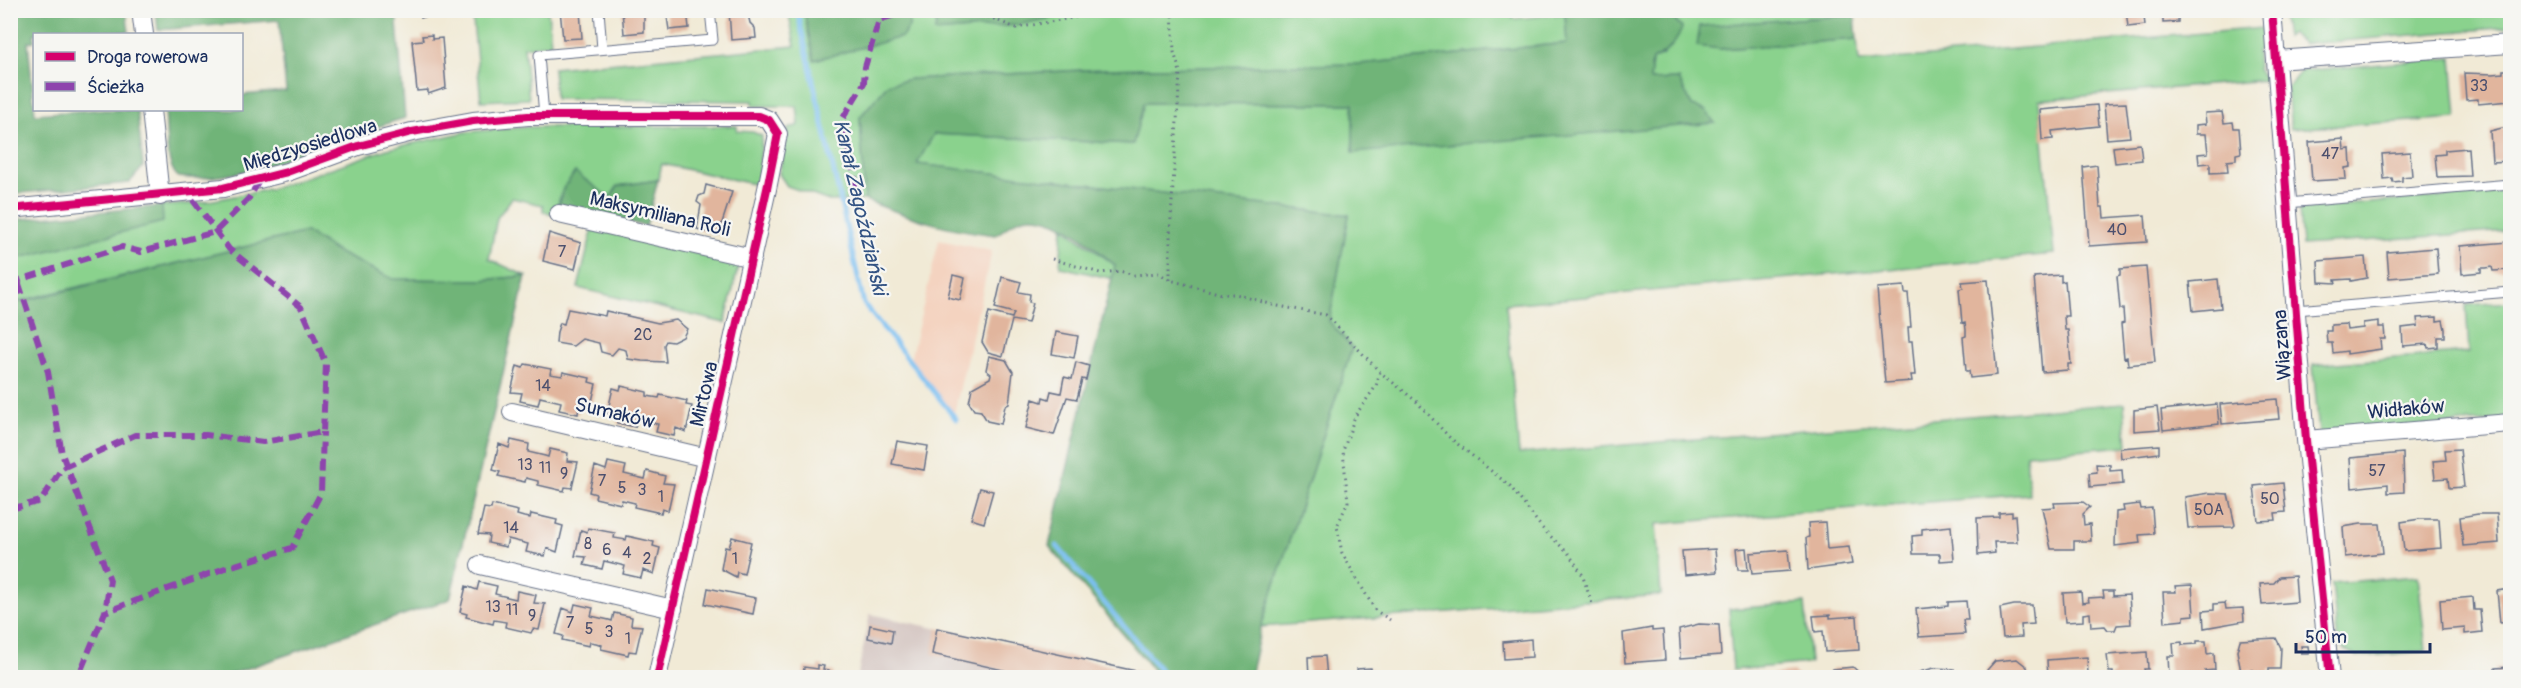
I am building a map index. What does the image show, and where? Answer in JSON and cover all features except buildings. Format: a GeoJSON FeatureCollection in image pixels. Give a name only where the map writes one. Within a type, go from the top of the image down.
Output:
{"type":"FeatureCollection","features":[{"type":"Feature","properties":{"kind":"street"},"geometry":{"type":"LineString","coordinates":[[141,10],[144,33]]}},
{"type":"Feature","properties":{"kind":"street","name":"Wiązana"},"geometry":{"type":"LineString","coordinates":[[2272,10],[2306,440],[2330,678]]}},
{"type":"Feature","properties":{"kind":"street"},"geometry":{"type":"LineString","coordinates":[[2276,60],[2511,44]]}},
{"type":"Feature","properties":{"kind":"street"},"geometry":{"type":"LineString","coordinates":[[151,111],[160,196]]}},
{"type":"Feature","properties":{"kind":"street","name":"Międzyosiedlowa"},"geometry":{"type":"LineString","coordinates":[[10,209],[160,196],[259,181],[358,146],[473,120],[543,116],[759,116],[769,120]]}},
{"type":"Feature","properties":{"kind":"street","name":"Mirtowa"},"geometry":{"type":"LineString","coordinates":[[657,678],[778,134],[769,120]]}},
{"type":"Feature","properties":{"kind":"street","name":"Maksymiliana Roli"},"geometry":{"type":"LineString","coordinates":[[559,214],[752,258]]}},
{"type":"Feature","properties":{"kind":"street","name":"Sumaków"},"geometry":{"type":"LineString","coordinates":[[512,412],[707,458]]}},
{"type":"Feature","properties":{"kind":"street","name":"Widłaków"},"geometry":{"type":"LineString","coordinates":[[2306,440],[2511,423]]}},
{"type":"Feature","properties":{"kind":"street"},"geometry":{"type":"LineString","coordinates":[[480,564],[673,609]]}},
{"type":"Feature","properties":{"kind":"lane"},"geometry":{"type":"LineString","coordinates":[[599,10],[602,49]]}},
{"type":"Feature","properties":{"kind":"lane"},"geometry":{"type":"LineString","coordinates":[[543,116],[539,55],[713,40],[710,10]]}},
{"type":"Feature","properties":{"kind":"lane"},"geometry":{"type":"LineString","coordinates":[[2287,203],[2511,184]]}},
{"type":"Feature","properties":{"kind":"lane"},"geometry":{"type":"LineString","coordinates":[[2296,310],[2511,292]]}},
{"type":"Feature","properties":{"kind":"path"},"geometry":{"type":"LineString","coordinates":[[971,10],[1016,28],[1116,10]]}},
{"type":"Feature","properties":{"kind":"path"},"geometry":{"type":"LineString","coordinates":[[1170,280],[1170,234],[1180,72],[1174,52],[1172,10]]}},
{"type":"Feature","properties":{"kind":"path"},"geometry":{"type":"LineString","coordinates":[[1052,258],[1100,273],[1120,271],[1134,275],[1158,273],[1170,280],[1326,315],[1380,372],[1417,402],[1450,438],[1510,486],[1542,528],[1569,554],[1582,574],[1593,607]]}},
{"type":"Feature","properties":{"kind":"path"},"geometry":{"type":"LineString","coordinates":[[1380,372],[1376,386],[1355,416],[1343,451],[1348,501],[1336,526],[1342,553],[1375,610],[1389,620]]}},
{"type":"Feature","properties":{"kind":"shaded area"},"geometry":{"type":"Polygon","coordinates":[[[939,240],[992,251],[954,413],[910,360],[939,240]]]}},
{"type":"Feature","properties":{"kind":"shaded area"},"geometry":{"type":"Polygon","coordinates":[[[870,614],[1157,676],[1159,677],[857,678],[870,614]]]}},
{"type":"Feature","properties":{"kind":"green space"},"geometry":{"type":"Polygon","coordinates":[[[11,10],[126,11],[129,32],[33,33],[33,41],[28,42],[33,111],[35,114],[137,111],[143,167],[129,183],[11,194],[11,10]]]}},
{"type":"Feature","properties":{"kind":"green space"},"geometry":{"type":"Polygon","coordinates":[[[788,10],[804,11],[814,60],[909,27],[909,10],[952,11],[937,18],[935,32],[1016,25],[1090,10],[1512,10],[1513,19],[1565,14],[1567,43],[1360,64],[1103,69],[911,79],[888,84],[860,117],[865,200],[829,201],[787,186],[779,174],[788,129],[799,125],[797,106],[753,106],[753,101],[555,99],[553,68],[795,46],[788,10]]]}},
{"type":"Feature","properties":{"kind":"green space"},"geometry":{"type":"Polygon","coordinates":[[[952,10],[1090,11],[1016,25],[935,32],[937,18],[952,10]]]}},
{"type":"Feature","properties":{"kind":"green space"},"geometry":{"type":"Polygon","coordinates":[[[1580,10],[1667,11],[1682,28],[1671,47],[1652,60],[1650,80],[1679,79],[1692,106],[1706,111],[1715,123],[1353,153],[1353,104],[1144,103],[1133,144],[934,134],[917,164],[1349,215],[1329,321],[1352,348],[1261,627],[1250,677],[1159,677],[1049,546],[1115,265],[1073,231],[1049,220],[1036,217],[1023,218],[996,235],[960,230],[929,222],[865,200],[860,117],[888,84],[911,79],[1103,69],[1360,64],[1567,43],[1565,14],[1580,10]]]}},
{"type":"Feature","properties":{"kind":"green space"},"geometry":{"type":"Polygon","coordinates":[[[156,11],[396,11],[405,118],[262,167],[204,178],[178,177],[170,164],[168,155],[165,111],[243,111],[243,95],[286,91],[279,20],[158,30],[156,11]]]}},
{"type":"Feature","properties":{"kind":"green space"},"geometry":{"type":"Polygon","coordinates":[[[472,11],[548,11],[551,44],[524,47],[529,99],[481,101],[472,11]]]}},
{"type":"Feature","properties":{"kind":"green space"},"geometry":{"type":"Polygon","coordinates":[[[804,11],[909,11],[909,27],[902,37],[814,60],[804,11]]]}},
{"type":"Feature","properties":{"kind":"green space"},"geometry":{"type":"Polygon","coordinates":[[[1667,11],[1899,11],[1700,27],[1720,49],[1857,39],[1859,62],[2263,28],[2265,42],[2257,52],[2258,69],[2265,80],[2039,100],[2054,254],[1506,304],[1519,454],[2124,403],[2127,446],[2026,454],[2029,494],[1656,524],[1661,595],[1261,627],[1352,348],[1329,322],[1349,215],[916,164],[934,134],[1132,144],[1143,103],[1354,104],[1353,152],[1706,111],[1692,106],[1679,79],[1650,80],[1652,60],[1663,55],[1681,28],[1667,11]]]}},
{"type":"Feature","properties":{"kind":"green space"},"geometry":{"type":"Polygon","coordinates":[[[2282,11],[2510,11],[2510,27],[2303,44],[2291,33],[2286,37],[2282,11]]]}},
{"type":"Feature","properties":{"kind":"green space"},"geometry":{"type":"Polygon","coordinates":[[[1855,15],[1857,39],[1720,49],[1697,46],[1700,26],[1855,15]]]}},
{"type":"Feature","properties":{"kind":"green space"},"geometry":{"type":"Polygon","coordinates":[[[2452,58],[2457,118],[2291,129],[2287,88],[2301,71],[2452,58]]]}},
{"type":"Feature","properties":{"kind":"green space"},"geometry":{"type":"Polygon","coordinates":[[[737,126],[737,131],[753,132],[762,136],[758,185],[662,164],[658,180],[618,186],[610,198],[575,172],[563,189],[554,215],[543,211],[543,205],[512,198],[497,218],[489,259],[526,276],[482,280],[393,279],[337,252],[306,232],[11,303],[11,260],[162,222],[162,206],[198,203],[271,189],[387,149],[466,132],[529,127],[737,126]]]}},
{"type":"Feature","properties":{"kind":"green space"},"geometry":{"type":"Polygon","coordinates":[[[575,172],[610,198],[618,186],[658,180],[646,226],[559,206],[563,189],[575,172]]]}},
{"type":"Feature","properties":{"kind":"green space"},"geometry":{"type":"Polygon","coordinates":[[[2510,191],[2510,231],[2302,245],[2299,209],[2510,191]]]}},
{"type":"Feature","properties":{"kind":"green space"},"geometry":{"type":"Polygon","coordinates":[[[162,206],[163,222],[11,260],[11,220],[162,206]]]}},
{"type":"Feature","properties":{"kind":"green space"},"geometry":{"type":"Polygon","coordinates":[[[593,227],[739,263],[725,323],[578,288],[593,227]]]}},
{"type":"Feature","properties":{"kind":"green space"},"geometry":{"type":"Polygon","coordinates":[[[1063,227],[1115,265],[1114,279],[1060,267],[1063,227]]]}},
{"type":"Feature","properties":{"kind":"green space"},"geometry":{"type":"Polygon","coordinates":[[[306,232],[337,252],[393,279],[482,280],[526,276],[450,599],[222,677],[11,677],[11,304],[306,232]]]}},
{"type":"Feature","properties":{"kind":"green space"},"geometry":{"type":"Polygon","coordinates":[[[2510,302],[2510,419],[2319,435],[2313,365],[2469,352],[2466,305],[2510,302]]]}},
{"type":"Feature","properties":{"kind":"green space"},"geometry":{"type":"Polygon","coordinates":[[[2418,576],[2426,651],[2356,657],[2338,644],[2332,583],[2418,576]]]}},
{"type":"Feature","properties":{"kind":"green space"},"geometry":{"type":"Polygon","coordinates":[[[1805,603],[1810,663],[1733,670],[1729,609],[1805,603]]]}},
{"type":"Feature","properties":{"kind":"waterway","name":"Kanał Zagoździański"},"geometry":{"type":"LineString","coordinates":[[797,10],[864,304],[956,419]]}},
{"type":"Feature","properties":{"kind":"waterway","name":"Kanał Zagoździański"},"geometry":{"type":"LineString","coordinates":[[1057,546],[1167,678]]}},
{"type":"Feature","properties":{"kind":"marked path"},"geometry":{"type":"LineString","coordinates":[[860,206],[843,118],[864,83],[865,67],[879,20],[911,10]]}},
{"type":"Feature","properties":{"kind":"marked path"},"geometry":{"type":"LineString","coordinates":[[10,283],[122,247],[141,252],[215,232],[249,198],[259,181]]}},
{"type":"Feature","properties":{"kind":"marked path"},"geometry":{"type":"LineString","coordinates":[[10,509],[41,501],[62,468],[135,435],[206,435],[263,442],[323,432],[326,364],[301,307],[229,249],[187,192]]}},
{"type":"Feature","properties":{"kind":"marked path"},"geometry":{"type":"LineString","coordinates":[[10,267],[18,281],[48,372],[62,454],[110,580],[105,612]]}},
{"type":"Feature","properties":{"kind":"marked path"},"geometry":{"type":"LineString","coordinates":[[66,678],[81,670],[105,612],[228,567],[292,548],[321,493],[323,432]]}},
{"type":"Feature","properties":{"kind":"cycle path"},"geometry":{"type":"LineString","coordinates":[[2272,10],[2306,440],[2330,678]]}},
{"type":"Feature","properties":{"kind":"cycle path"},"geometry":{"type":"LineString","coordinates":[[10,209],[223,188],[287,172],[358,146],[412,132],[473,121],[528,116],[759,116],[769,120],[778,134],[767,189],[657,678]]}}]}
